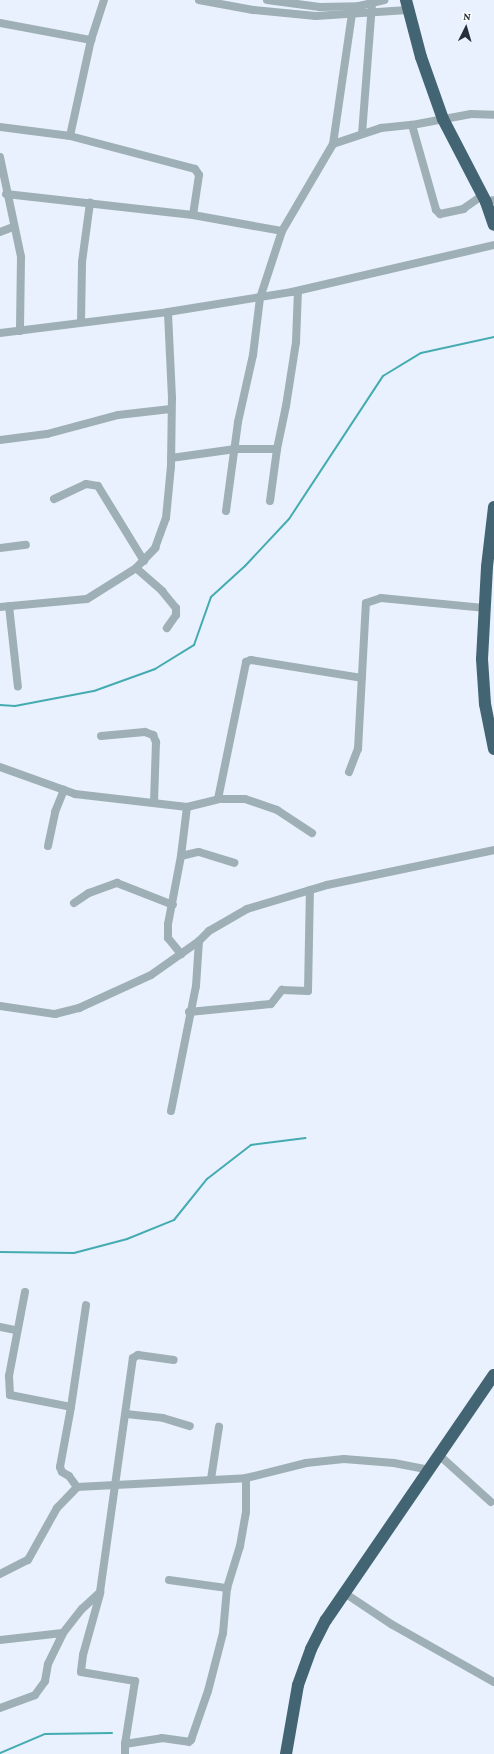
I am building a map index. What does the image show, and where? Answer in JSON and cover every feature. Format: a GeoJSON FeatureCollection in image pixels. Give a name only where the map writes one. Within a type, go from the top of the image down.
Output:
{"type":"FeatureCollection","features":[{"type":"Feature","properties":{"kind":"highway"},"geometry":{"type":"LineString","coordinates":[[407,5],[421,57],[443,119],[488,199],[494,225]]}},
{"type":"Feature","properties":{"kind":"highway"},"geometry":{"type":"LineString","coordinates":[[494,506],[484,608],[482,683],[494,749]]}},
{"type":"Feature","properties":{"kind":"highway"},"geometry":{"type":"LineString","coordinates":[[286,1754],[292,1710],[305,1667],[326,1620],[342,1592],[439,1456],[494,1375]]}},
{"type":"Feature","properties":{"kind":"street"},"geometry":{"type":"LineString","coordinates":[[70,136],[91,40],[104,0]]}},
{"type":"Feature","properties":{"kind":"street"},"geometry":{"type":"LineString","coordinates":[[199,0],[224,2],[281,14],[320,16],[372,12],[407,5]]}},
{"type":"Feature","properties":{"kind":"street"},"geometry":{"type":"LineString","coordinates":[[267,0],[359,6],[384,0]]}},
{"type":"Feature","properties":{"kind":"street"},"geometry":{"type":"LineString","coordinates":[[320,3],[320,16]]}},
{"type":"Feature","properties":{"kind":"street"},"geometry":{"type":"LineString","coordinates":[[362,134],[372,3]]}},
{"type":"Feature","properties":{"kind":"street"},"geometry":{"type":"LineString","coordinates":[[226,511],[235,449],[253,355],[260,298],[282,231],[333,144],[352,14]]}},
{"type":"Feature","properties":{"kind":"street"},"geometry":{"type":"LineString","coordinates":[[0,24],[91,40]]}},
{"type":"Feature","properties":{"kind":"street"},"geometry":{"type":"LineString","coordinates":[[333,144],[381,128],[412,125],[471,114],[494,115]]}},
{"type":"Feature","properties":{"kind":"street"},"geometry":{"type":"LineString","coordinates":[[412,125],[436,210],[440,214],[488,199]]}},
{"type":"Feature","properties":{"kind":"street"},"geometry":{"type":"LineString","coordinates":[[0,128],[70,136],[195,169],[200,175],[193,215]]}},
{"type":"Feature","properties":{"kind":"street"},"geometry":{"type":"LineString","coordinates":[[0,157],[6,194],[21,257],[20,331]]}},
{"type":"Feature","properties":{"kind":"street"},"geometry":{"type":"LineString","coordinates":[[6,194],[193,215],[282,231]]}},
{"type":"Feature","properties":{"kind":"street"},"geometry":{"type":"LineString","coordinates":[[81,322],[82,262],[90,203]]}},
{"type":"Feature","properties":{"kind":"street"},"geometry":{"type":"LineString","coordinates":[[0,232],[13,227]]}},
{"type":"Feature","properties":{"kind":"street"},"geometry":{"type":"LineString","coordinates":[[0,333],[168,312],[260,298],[298,291],[494,245]]}},
{"type":"Feature","properties":{"kind":"street"},"geometry":{"type":"LineString","coordinates":[[270,501],[276,449],[286,406],[296,342],[298,291]]}},
{"type":"Feature","properties":{"kind":"street"},"geometry":{"type":"LineString","coordinates":[[18,687],[4,607],[87,599],[136,568],[156,548],[163,530],[171,458],[168,312]]}},
{"type":"Feature","properties":{"kind":"street"},"geometry":{"type":"LineString","coordinates":[[0,440],[47,434],[118,415],[171,408]]}},
{"type":"Feature","properties":{"kind":"street"},"geometry":{"type":"LineString","coordinates":[[171,458],[235,449],[276,449]]}},
{"type":"Feature","properties":{"kind":"street"},"geometry":{"type":"LineString","coordinates":[[54,499],[86,484],[98,486],[144,560]]}},
{"type":"Feature","properties":{"kind":"street"},"geometry":{"type":"LineString","coordinates":[[0,548],[26,545]]}},
{"type":"Feature","properties":{"kind":"street"},"geometry":{"type":"LineString","coordinates":[[136,568],[162,591],[176,608],[176,615],[167,628]]}},
{"type":"Feature","properties":{"kind":"street"},"geometry":{"type":"LineString","coordinates":[[349,772],[358,749],[366,603],[381,598],[484,608]]}},
{"type":"Feature","properties":{"kind":"street"},"geometry":{"type":"LineString","coordinates":[[218,799],[246,662],[251,660],[362,678]]}},
{"type":"Feature","properties":{"kind":"street"},"geometry":{"type":"LineString","coordinates":[[101,736],[145,732],[153,734],[156,742],[154,803]]}},
{"type":"Feature","properties":{"kind":"street"},"geometry":{"type":"LineString","coordinates":[[0,767],[64,790],[93,798],[187,807],[218,799],[246,799],[277,810],[312,833]]}},
{"type":"Feature","properties":{"kind":"street"},"geometry":{"type":"LineString","coordinates":[[48,846],[55,812],[64,790]]}},
{"type":"Feature","properties":{"kind":"street"},"geometry":{"type":"LineString","coordinates":[[181,954],[168,938],[168,924],[173,905],[181,856],[187,807]]}},
{"type":"Feature","properties":{"kind":"street"},"geometry":{"type":"LineString","coordinates":[[0,1006],[55,1014],[79,1008],[151,975],[199,941],[209,931],[247,909],[310,890],[494,850]]}},
{"type":"Feature","properties":{"kind":"street"},"geometry":{"type":"LineString","coordinates":[[181,856],[199,852],[234,862]]}},
{"type":"Feature","properties":{"kind":"street"},"geometry":{"type":"LineString","coordinates":[[74,903],[89,893],[117,883],[173,905]]}},
{"type":"Feature","properties":{"kind":"street"},"geometry":{"type":"LineString","coordinates":[[189,1012],[271,1004],[282,990],[308,991],[310,890]]}},
{"type":"Feature","properties":{"kind":"street"},"geometry":{"type":"LineString","coordinates":[[171,1111],[189,1012],[196,986],[199,941]]}},
{"type":"Feature","properties":{"kind":"street"},"geometry":{"type":"LineString","coordinates":[[25,1292],[16,1330],[9,1376],[10,1395],[71,1407]]}},
{"type":"Feature","properties":{"kind":"street"},"geometry":{"type":"LineString","coordinates":[[77,1487],[69,1476],[62,1472],[60,1467],[71,1407],[86,1305]]}},
{"type":"Feature","properties":{"kind":"street"},"geometry":{"type":"LineString","coordinates":[[0,1327],[16,1330]]}},
{"type":"Feature","properties":{"kind":"street"},"geometry":{"type":"LineString","coordinates":[[125,1754],[135,1681],[82,1672],[83,1655],[100,1592],[114,1486],[134,1358],[138,1355],[174,1360]]}},
{"type":"Feature","properties":{"kind":"street"},"geometry":{"type":"LineString","coordinates":[[126,1414],[163,1418],[190,1426]]}},
{"type":"Feature","properties":{"kind":"street"},"geometry":{"type":"LineString","coordinates":[[211,1479],[219,1427]]}},
{"type":"Feature","properties":{"kind":"street"},"geometry":{"type":"LineString","coordinates":[[439,1456],[491,1502]]}},
{"type":"Feature","properties":{"kind":"street"},"geometry":{"type":"LineString","coordinates":[[0,1574],[28,1560],[57,1508],[77,1487],[246,1478],[306,1463],[344,1459],[394,1463],[429,1470]]}},
{"type":"Feature","properties":{"kind":"street"},"geometry":{"type":"LineString","coordinates":[[126,1744],[162,1738],[190,1741],[208,1691],[223,1633],[227,1588],[240,1546],[246,1512],[246,1478]]}},
{"type":"Feature","properties":{"kind":"street"},"geometry":{"type":"LineString","coordinates":[[169,1580],[227,1588]]}},
{"type":"Feature","properties":{"kind":"street"},"geometry":{"type":"LineString","coordinates":[[0,1708],[35,1695],[45,1681],[48,1664],[63,1633],[82,1609],[100,1592]]}},
{"type":"Feature","properties":{"kind":"street"},"geometry":{"type":"LineString","coordinates":[[342,1592],[391,1624],[494,1682]]}},
{"type":"Feature","properties":{"kind":"street"},"geometry":{"type":"LineString","coordinates":[[0,1640],[63,1633]]}},
{"type":"Feature","properties":{"kind":"waterway"},"geometry":{"type":"LineString","coordinates":[[0,705],[15,706],[94,691],[155,669],[194,645],[211,597],[245,566],[289,519],[383,376],[421,353],[494,337]]}},
{"type":"Feature","properties":{"kind":"waterway"},"geometry":{"type":"LineString","coordinates":[[0,1252],[74,1253],[127,1239],[174,1220],[207,1179],[251,1145],[306,1138]]}},
{"type":"Feature","properties":{"kind":"waterway"},"geometry":{"type":"LineString","coordinates":[[0,1753],[45,1734],[112,1733]]}}]}
